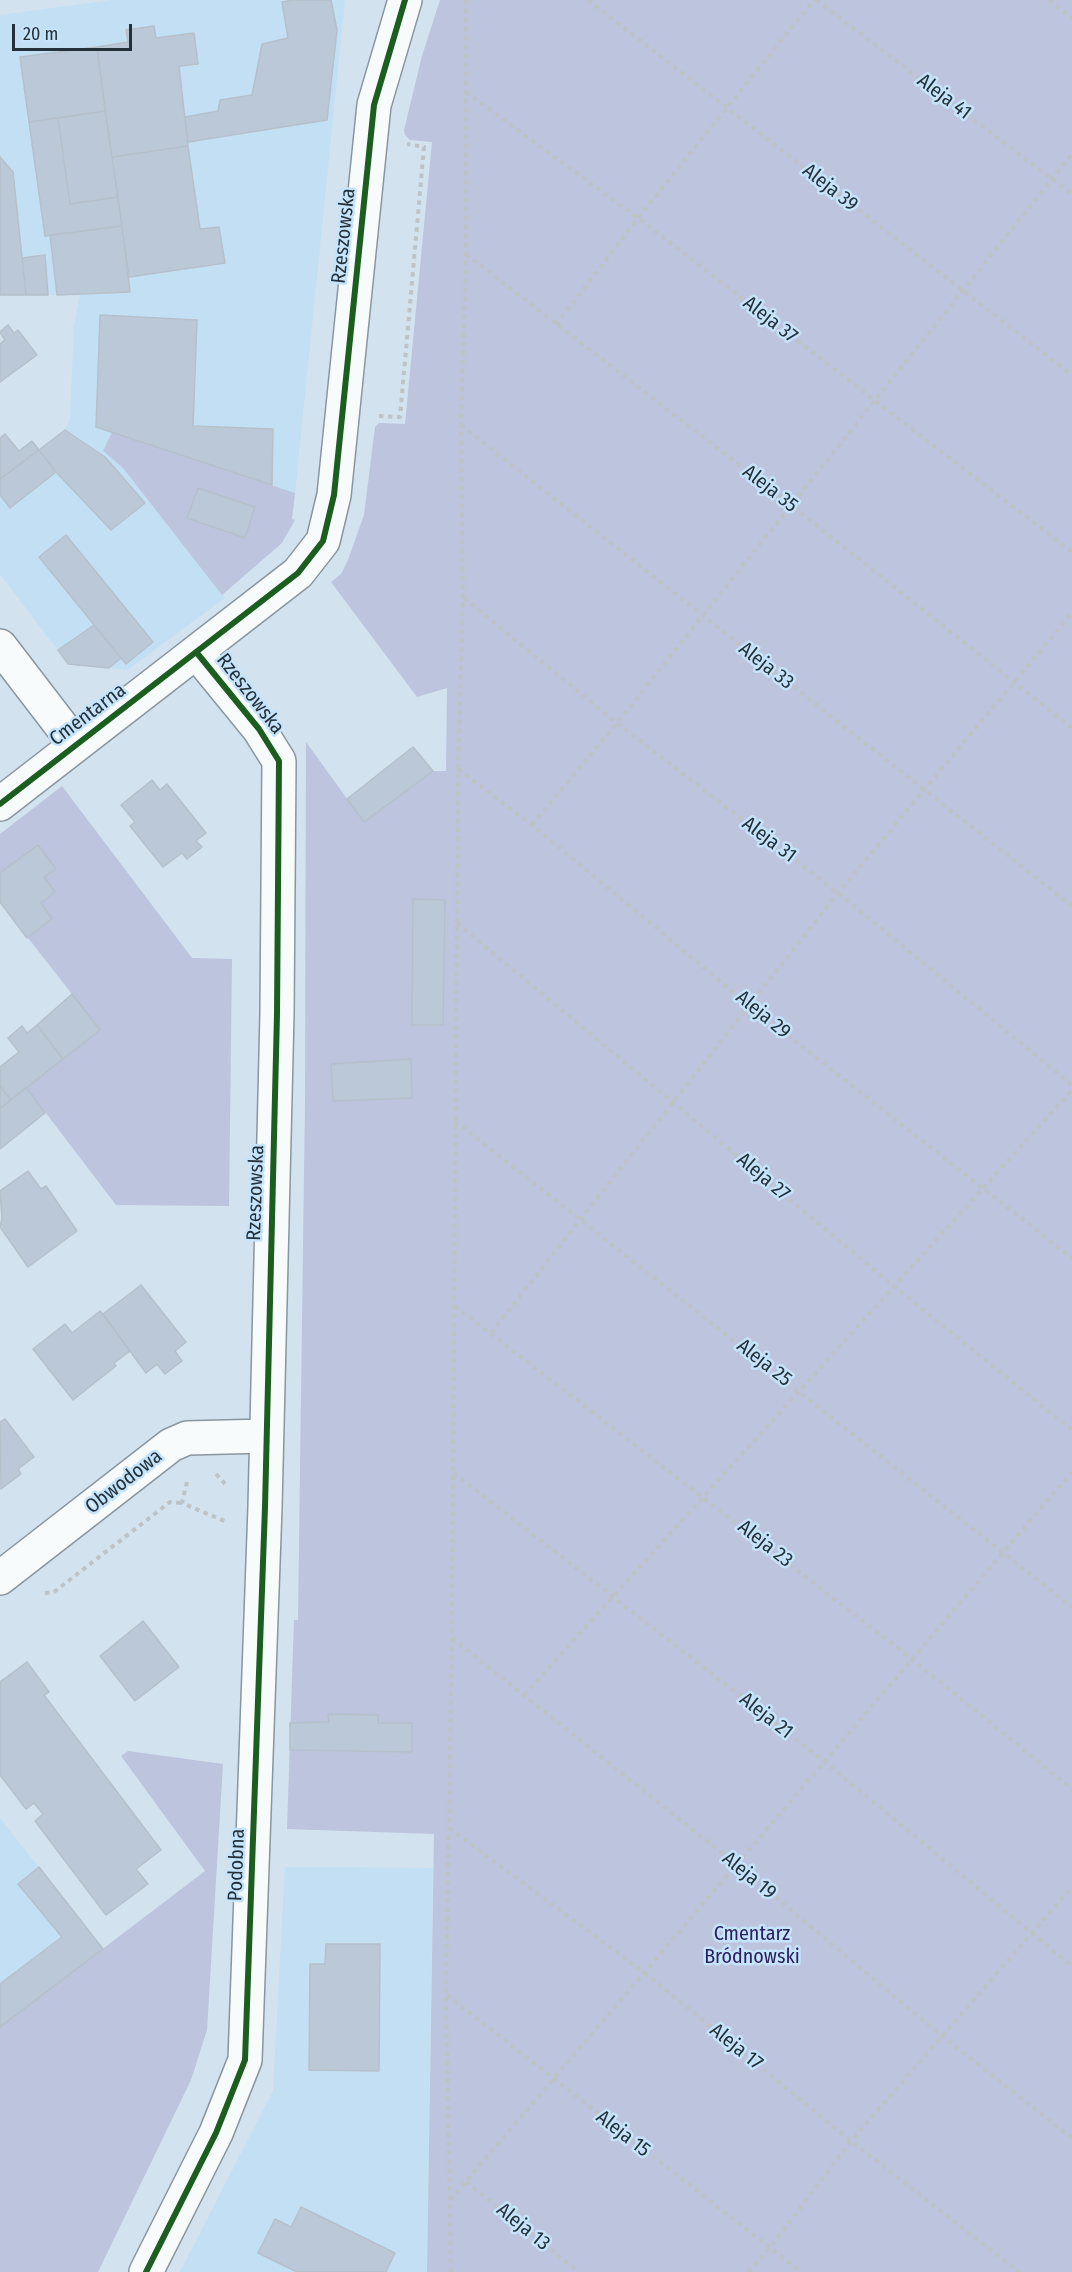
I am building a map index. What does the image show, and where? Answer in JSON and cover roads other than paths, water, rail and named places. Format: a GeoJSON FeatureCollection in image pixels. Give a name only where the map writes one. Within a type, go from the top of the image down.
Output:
{"type":"FeatureCollection","features":[{"type":"Feature","properties":{"kind":"street","name":"Rzeszowska"},"geometry":{"type":"LineString","coordinates":[[266,1437],[277,1014],[279,761],[260,729],[197,653],[298,573],[323,541],[334,495],[374,105],[405,0]]}},
{"type":"Feature","properties":{"kind":"street"},"geometry":{"type":"LineString","coordinates":[[0,646],[76,745]]}},
{"type":"Feature","properties":{"kind":"street","name":"Cmentarna"},"geometry":{"type":"LineString","coordinates":[[0,804],[197,653]]}},
{"type":"Feature","properties":{"kind":"street","name":"Obwodowa"},"geometry":{"type":"LineString","coordinates":[[0,1578],[171,1445],[187,1438],[266,1437]]}},
{"type":"Feature","properties":{"kind":"street","name":"Podobna"},"geometry":{"type":"LineString","coordinates":[[146,2272],[216,2133],[245,2060],[266,1437]]}},
{"type":"Feature","properties":{"kind":"park label","name":"Cmentarz Bródnowski"},"geometry":{"type":"Point","coordinates":[752,1946]}}]}
